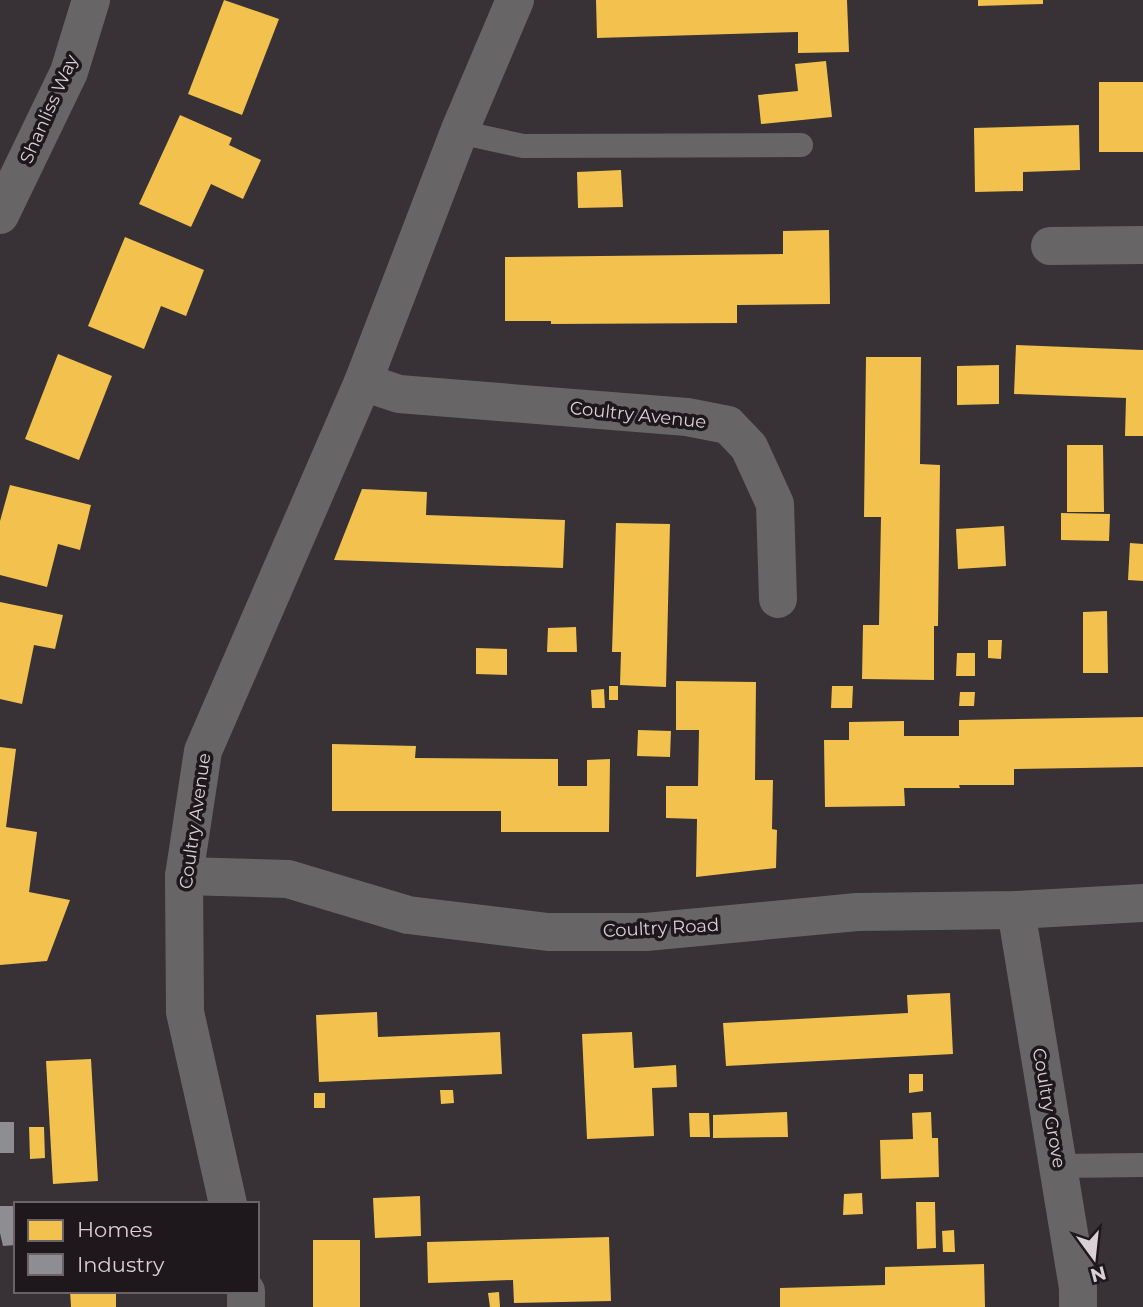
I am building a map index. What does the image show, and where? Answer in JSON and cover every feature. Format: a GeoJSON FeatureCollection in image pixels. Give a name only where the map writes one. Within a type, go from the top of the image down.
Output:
{"type":"FeatureCollection","features":[{"type":"Feature","properties":{"kind":"street","name":"Shanliss Way"},"geometry":{"type":"LineString","coordinates":[[0,215],[69,72],[92,0]]}},
{"type":"Feature","properties":{"kind":"street","name":"Coultry Avenue"},"geometry":{"type":"LineString","coordinates":[[228,1202],[185,1012],[184,876],[203,751],[363,382],[459,132],[515,0]]}},
{"type":"Feature","properties":{"kind":"street"},"geometry":{"type":"LineString","coordinates":[[1050,246],[1143,245]]}},
{"type":"Feature","properties":{"kind":"street","name":"Coultry Avenue"},"geometry":{"type":"LineString","coordinates":[[363,382],[399,394],[687,417],[728,425],[749,447],[775,505],[778,599]]}},
{"type":"Feature","properties":{"kind":"street","name":"Coultry Road"},"geometry":{"type":"LineString","coordinates":[[184,876],[288,879],[408,915],[548,932],[646,932],[857,912],[1016,910],[1143,902]]}},
{"type":"Feature","properties":{"kind":"street","name":"Coultry Grove"},"geometry":{"type":"LineString","coordinates":[[1016,910],[1059,1166],[1078,1288],[1078,1307]]}},
{"type":"Feature","properties":{"kind":"lane"},"geometry":{"type":"LineString","coordinates":[[459,132],[523,146],[801,145]]}},
{"type":"Feature","properties":{"kind":"lane"},"geometry":{"type":"LineString","coordinates":[[1059,1166],[1143,1165]]}},
{"type":"Feature","properties":{"kind":"building: Homes"},"geometry":{"type":"Polygon","coordinates":[[[224,0],[279,19],[242,115],[188,94],[224,0]]]}},
{"type":"Feature","properties":{"kind":"building: Homes"},"geometry":{"type":"Polygon","coordinates":[[[596,0],[847,0],[849,52],[798,53],[798,32],[597,38],[596,0]]]}},
{"type":"Feature","properties":{"kind":"building: Homes"},"geometry":{"type":"Polygon","coordinates":[[[978,0],[1043,0],[1043,4],[978,6],[978,0]]]}},
{"type":"Feature","properties":{"kind":"building: Homes"},"geometry":{"type":"Polygon","coordinates":[[[826,61],[832,117],[761,124],[758,95],[798,91],[795,64],[826,61]]]}},
{"type":"Feature","properties":{"kind":"building: Homes"},"geometry":{"type":"Polygon","coordinates":[[[1099,82],[1143,82],[1143,152],[1099,152],[1099,82]]]}},
{"type":"Feature","properties":{"kind":"building: Homes"},"geometry":{"type":"Polygon","coordinates":[[[180,115],[232,138],[229,145],[261,160],[243,199],[211,184],[191,227],[139,204],[180,115]]]}},
{"type":"Feature","properties":{"kind":"building: Homes"},"geometry":{"type":"Polygon","coordinates":[[[1079,125],[1080,170],[1023,172],[1023,191],[975,192],[974,128],[1079,125]]]}},
{"type":"Feature","properties":{"kind":"building: Homes"},"geometry":{"type":"Polygon","coordinates":[[[621,170],[623,207],[578,208],[577,172],[621,170]]]}},
{"type":"Feature","properties":{"kind":"building: Homes"},"geometry":{"type":"Polygon","coordinates":[[[829,230],[830,304],[737,305],[737,323],[551,324],[551,321],[505,321],[505,257],[783,254],[783,231],[829,230]]]}},
{"type":"Feature","properties":{"kind":"building: Homes"},"geometry":{"type":"Polygon","coordinates":[[[125,237],[204,270],[186,316],[161,306],[144,349],[88,326],[125,237]]]}},
{"type":"Feature","properties":{"kind":"building: Homes"},"geometry":{"type":"Polygon","coordinates":[[[1016,345],[1143,350],[1143,436],[1125,436],[1126,398],[1014,394],[1016,345]]]}},
{"type":"Feature","properties":{"kind":"building: Homes"},"geometry":{"type":"Polygon","coordinates":[[[58,354],[112,376],[79,460],[25,439],[58,354]]]}},
{"type":"Feature","properties":{"kind":"building: Homes"},"geometry":{"type":"Polygon","coordinates":[[[866,357],[921,357],[920,464],[940,465],[938,626],[934,626],[934,680],[862,679],[863,625],[879,625],[881,517],[864,517],[866,357]]]}},
{"type":"Feature","properties":{"kind":"building: Homes"},"geometry":{"type":"Polygon","coordinates":[[[999,365],[999,404],[957,405],[957,366],[999,365]]]}},
{"type":"Feature","properties":{"kind":"building: Homes"},"geometry":{"type":"Polygon","coordinates":[[[1067,445],[1103,445],[1104,512],[1067,512],[1067,445]]]}},
{"type":"Feature","properties":{"kind":"building: Homes"},"geometry":{"type":"Polygon","coordinates":[[[10,485],[91,505],[80,550],[58,544],[47,587],[0,575],[0,521],[10,485]]]}},
{"type":"Feature","properties":{"kind":"building: Homes"},"geometry":{"type":"Polygon","coordinates":[[[362,489],[427,492],[426,515],[565,520],[563,568],[334,560],[362,489]]]}},
{"type":"Feature","properties":{"kind":"building: Homes"},"geometry":{"type":"Polygon","coordinates":[[[1061,513],[1110,514],[1109,541],[1061,540],[1061,513]]]}},
{"type":"Feature","properties":{"kind":"building: Homes"},"geometry":{"type":"Polygon","coordinates":[[[616,523],[670,524],[666,687],[620,685],[621,652],[612,652],[616,523]]]}},
{"type":"Feature","properties":{"kind":"building: Homes"},"geometry":{"type":"Polygon","coordinates":[[[1004,526],[1006,566],[958,569],[956,529],[1004,526]]]}},
{"type":"Feature","properties":{"kind":"building: Homes"},"geometry":{"type":"Polygon","coordinates":[[[1130,543],[1143,544],[1143,581],[1128,580],[1130,543]]]}},
{"type":"Feature","properties":{"kind":"building: Homes"},"geometry":{"type":"Polygon","coordinates":[[[0,602],[63,615],[55,649],[34,645],[22,704],[0,699],[0,602]]]}},
{"type":"Feature","properties":{"kind":"building: Homes"},"geometry":{"type":"Polygon","coordinates":[[[1107,611],[1108,673],[1083,673],[1083,612],[1107,611]]]}},
{"type":"Feature","properties":{"kind":"building: Homes"},"geometry":{"type":"Polygon","coordinates":[[[576,627],[577,652],[547,652],[548,628],[576,627]]]}},
{"type":"Feature","properties":{"kind":"building: Homes"},"geometry":{"type":"Polygon","coordinates":[[[988,640],[1002,640],[1001,659],[988,658],[988,640]]]}},
{"type":"Feature","properties":{"kind":"building: Homes"},"geometry":{"type":"Polygon","coordinates":[[[476,648],[507,649],[507,675],[476,674],[476,648]]]}},
{"type":"Feature","properties":{"kind":"building: Homes"},"geometry":{"type":"Polygon","coordinates":[[[957,653],[975,653],[975,676],[956,676],[957,653]]]}},
{"type":"Feature","properties":{"kind":"building: Homes"},"geometry":{"type":"Polygon","coordinates":[[[676,681],[756,682],[755,780],[773,780],[772,829],[777,830],[776,868],[696,877],[697,819],[666,818],[666,786],[698,786],[699,730],[676,730],[676,681]]]}},
{"type":"Feature","properties":{"kind":"building: Homes"},"geometry":{"type":"Polygon","coordinates":[[[609,686],[618,686],[618,700],[609,700],[609,686]]]}},
{"type":"Feature","properties":{"kind":"building: Homes"},"geometry":{"type":"Polygon","coordinates":[[[832,686],[853,686],[852,708],[831,708],[832,686]]]}},
{"type":"Feature","properties":{"kind":"building: Homes"},"geometry":{"type":"Polygon","coordinates":[[[604,689],[605,708],[592,708],[591,690],[604,689]]]}},
{"type":"Feature","properties":{"kind":"building: Homes"},"geometry":{"type":"Polygon","coordinates":[[[960,692],[975,692],[974,706],[959,706],[960,692]]]}},
{"type":"Feature","properties":{"kind":"building: Homes"},"geometry":{"type":"Polygon","coordinates":[[[1143,717],[1143,767],[1014,769],[1014,785],[904,788],[905,806],[825,807],[824,740],[849,740],[849,722],[904,721],[904,736],[959,736],[959,720],[1143,717]]]}},
{"type":"Feature","properties":{"kind":"building: Homes"},"geometry":{"type":"Polygon","coordinates":[[[638,730],[671,731],[670,757],[637,756],[638,730]]]}},
{"type":"Feature","properties":{"kind":"building: Homes"},"geometry":{"type":"Polygon","coordinates":[[[332,744],[416,746],[415,758],[558,759],[558,786],[587,786],[587,760],[610,759],[609,832],[501,832],[501,811],[332,811],[332,744]]]}},
{"type":"Feature","properties":{"kind":"building: Homes"},"geometry":{"type":"Polygon","coordinates":[[[0,747],[16,749],[6,827],[37,832],[29,892],[70,900],[47,961],[0,965],[0,747]]]}},
{"type":"Feature","properties":{"kind":"building: Homes"},"geometry":{"type":"Polygon","coordinates":[[[950,993],[953,1054],[726,1066],[723,1023],[908,1013],[907,995],[950,993]]]}},
{"type":"Feature","properties":{"kind":"building: Homes"},"geometry":{"type":"Polygon","coordinates":[[[377,1012],[378,1037],[500,1032],[502,1074],[319,1082],[316,1015],[377,1012]]]}},
{"type":"Feature","properties":{"kind":"building: Homes"},"geometry":{"type":"Polygon","coordinates":[[[632,1032],[634,1068],[676,1065],[677,1087],[652,1088],[654,1136],[587,1139],[582,1034],[632,1032]]]}},
{"type":"Feature","properties":{"kind":"building: Homes"},"geometry":{"type":"Polygon","coordinates":[[[91,1059],[98,1181],[53,1184],[46,1061],[91,1059]]]}},
{"type":"Feature","properties":{"kind":"building: Homes"},"geometry":{"type":"Polygon","coordinates":[[[909,1074],[923,1074],[923,1091],[909,1093],[909,1074]]]}},
{"type":"Feature","properties":{"kind":"building: Homes"},"geometry":{"type":"Polygon","coordinates":[[[440,1090],[453,1090],[454,1103],[441,1104],[440,1090]]]}},
{"type":"Feature","properties":{"kind":"building: Homes"},"geometry":{"type":"Polygon","coordinates":[[[314,1093],[325,1093],[325,1108],[314,1108],[314,1093]]]}},
{"type":"Feature","properties":{"kind":"building: Homes"},"geometry":{"type":"Polygon","coordinates":[[[787,1112],[788,1137],[713,1138],[713,1115],[787,1112]]]}},
{"type":"Feature","properties":{"kind":"building: Homes"},"geometry":{"type":"Polygon","coordinates":[[[931,1112],[932,1138],[938,1138],[939,1177],[881,1179],[880,1140],[913,1139],[912,1113],[931,1112]]]}},
{"type":"Feature","properties":{"kind":"building: Homes"},"geometry":{"type":"Polygon","coordinates":[[[689,1113],[709,1113],[710,1137],[690,1137],[689,1113]]]}},
{"type":"Feature","properties":{"kind":"building: Homes"},"geometry":{"type":"Polygon","coordinates":[[[29,1127],[44,1127],[45,1158],[30,1159],[29,1127]]]}},
{"type":"Feature","properties":{"kind":"building: Homes"},"geometry":{"type":"Polygon","coordinates":[[[862,1193],[863,1214],[843,1215],[844,1194],[862,1193]]]}},
{"type":"Feature","properties":{"kind":"building: Homes"},"geometry":{"type":"Polygon","coordinates":[[[420,1196],[421,1236],[375,1238],[373,1198],[420,1196]]]}},
{"type":"Feature","properties":{"kind":"building: Homes"},"geometry":{"type":"Polygon","coordinates":[[[916,1202],[935,1202],[936,1248],[917,1249],[916,1202]]]}},
{"type":"Feature","properties":{"kind":"building: Homes"},"geometry":{"type":"Polygon","coordinates":[[[954,1230],[955,1252],[943,1252],[942,1231],[954,1230]]]}},
{"type":"Feature","properties":{"kind":"building: Homes"},"geometry":{"type":"Polygon","coordinates":[[[609,1237],[611,1301],[514,1303],[513,1280],[428,1283],[427,1242],[609,1237]]]}},
{"type":"Feature","properties":{"kind":"building: Homes"},"geometry":{"type":"Polygon","coordinates":[[[313,1240],[360,1240],[360,1307],[313,1307],[313,1240]]]}},
{"type":"Feature","properties":{"kind":"building: Homes"},"geometry":{"type":"Polygon","coordinates":[[[984,1264],[985,1307],[780,1307],[780,1288],[885,1285],[885,1267],[984,1264]]]}},
{"type":"Feature","properties":{"kind":"building: Homes"},"geometry":{"type":"Polygon","coordinates":[[[499,1292],[500,1307],[490,1307],[488,1293],[499,1292]]]}},
{"type":"Feature","properties":{"kind":"building: Homes"},"geometry":{"type":"Polygon","coordinates":[[[70,1293],[116,1293],[116,1307],[71,1307],[70,1293]]]}},
{"type":"Feature","properties":{"kind":"building: Industry"},"geometry":{"type":"Polygon","coordinates":[[[0,1122],[14,1122],[14,1153],[0,1153],[0,1122]]]}},
{"type":"Feature","properties":{"kind":"building: Industry"},"geometry":{"type":"Polygon","coordinates":[[[0,1206],[13,1206],[14,1245],[3,1246],[0,1206]]]}}]}
